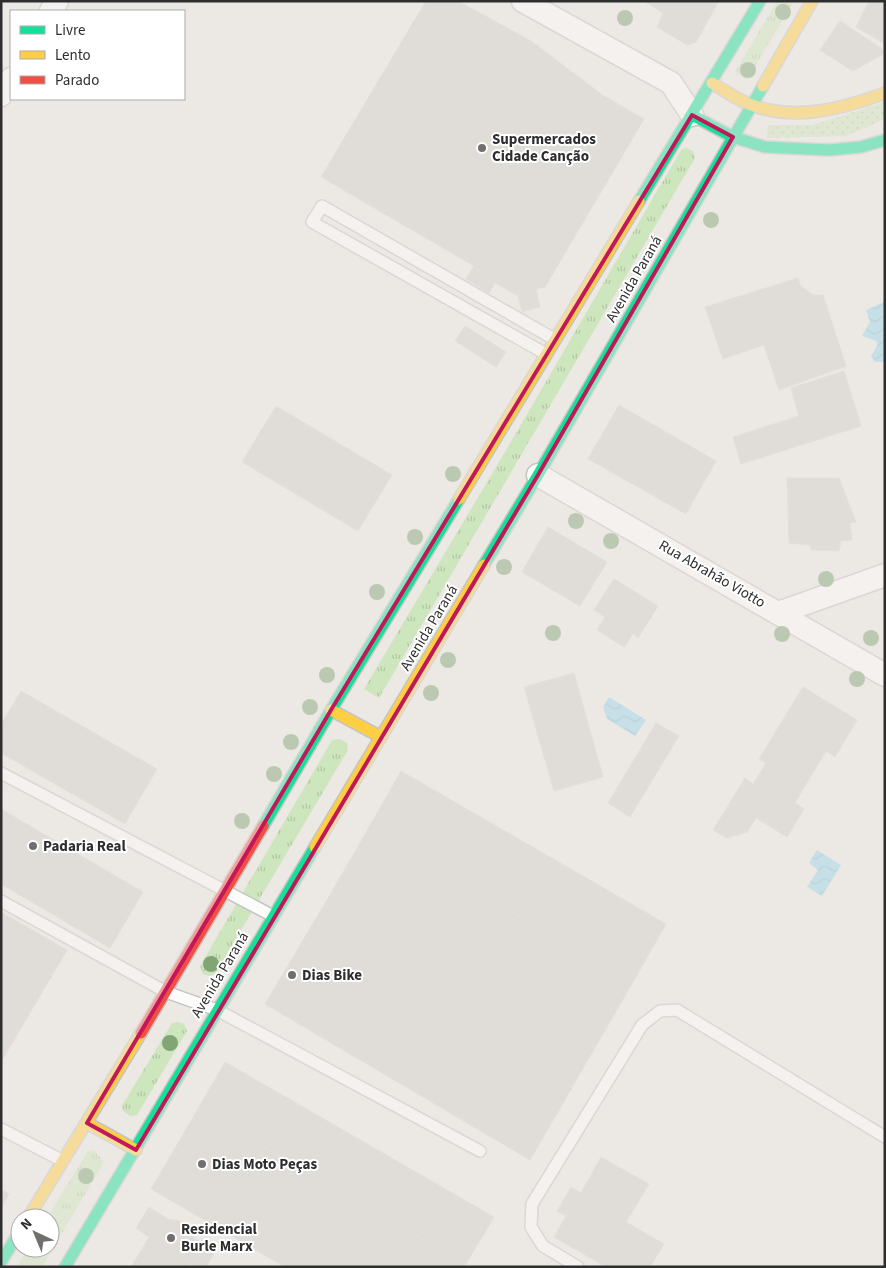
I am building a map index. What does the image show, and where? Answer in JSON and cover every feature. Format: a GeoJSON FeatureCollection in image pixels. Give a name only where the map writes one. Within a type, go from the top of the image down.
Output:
{"type":"FeatureCollection","features":[{"type":"Feature","properties":{"kind":"main road"},"geometry":{"type":"LineString","coordinates":[[34,1208],[166,992],[331,710],[554,339],[712,83],[760,1]]}},
{"type":"Feature","properties":{"kind":"main road","name":"Avenida Paraná"},"geometry":{"type":"LineString","coordinates":[[66,1267],[273,916],[538,475],[812,1]]}},
{"type":"Feature","properties":{"kind":"main road"},"geometry":{"type":"LineString","coordinates":[[712,83],[752,105],[777,111],[801,113],[848,105],[885,93]]}},
{"type":"Feature","properties":{"kind":"main road"},"geometry":{"type":"LineString","coordinates":[[692,115],[733,136],[765,147],[829,150],[861,147],[885,140]]}},
{"type":"Feature","properties":{"kind":"main road"},"geometry":{"type":"LineString","coordinates":[[331,710],[380,737]]}},
{"type":"Feature","properties":{"kind":"main road"},"geometry":{"type":"LineString","coordinates":[[87,1122],[136,1150]]}},
{"type":"Feature","properties":{"kind":"main road"},"geometry":{"type":"LineString","coordinates":[[1,1262],[10,1248]]}},
{"type":"Feature","properties":{"kind":"street"},"geometry":{"type":"LineString","coordinates":[[523,1],[672,83],[712,83]]}},
{"type":"Feature","properties":{"kind":"street"},"geometry":{"type":"LineString","coordinates":[[1,95],[10,80]]}},
{"type":"Feature","properties":{"kind":"street"},"geometry":{"type":"LineString","coordinates":[[672,83],[692,115]]}},
{"type":"Feature","properties":{"kind":"street","name":"Rua Abrahão Viotto"},"geometry":{"type":"LineString","coordinates":[[538,475],[885,674]]}},
{"type":"Feature","properties":{"kind":"street"},"geometry":{"type":"LineString","coordinates":[[778,613],[885,574]]}},
{"type":"Feature","properties":{"kind":"lane"},"geometry":{"type":"LineString","coordinates":[[546,354],[312,222],[322,206],[554,339]]}},
{"type":"Feature","properties":{"kind":"lane"},"geometry":{"type":"LineString","coordinates":[[1,773],[273,916]]}},
{"type":"Feature","properties":{"kind":"lane"},"geometry":{"type":"LineString","coordinates":[[1,901],[166,992],[217,1010],[480,1151]]}},
{"type":"Feature","properties":{"kind":"lane"},"geometry":{"type":"LineString","coordinates":[[578,1267],[544,1246],[531,1227],[532,1204],[642,1025],[660,1011],[677,1010],[885,1137]]}},
{"type":"Feature","properties":{"kind":"lane"},"geometry":{"type":"LineString","coordinates":[[1,1129],[63,1161]]}},
{"type":"Feature","properties":{"kind":"highlighted area"},"geometry":{"type":"Polygon","coordinates":[[[692,115],[733,137],[538,475],[136,1150],[87,1123],[331,710],[692,115]]]}},
{"type":"Feature","properties":{"kind":"green space"},"geometry":{"type":"Polygon","coordinates":[[[777,1],[794,1],[747,80],[735,72],[777,1]]]}},
{"type":"Feature","properties":{"kind":"green space"},"geometry":{"type":"Polygon","coordinates":[[[885,102],[885,119],[846,136],[767,138],[768,125],[813,125],[885,102]]]}},
{"type":"Feature","properties":{"kind":"green space"},"geometry":{"type":"Polygon","coordinates":[[[686,148],[693,151],[695,158],[379,698],[364,689],[681,150],[686,148]]]}},
{"type":"Feature","properties":{"kind":"green space"},"geometry":{"type":"Polygon","coordinates":[[[340,739],[347,743],[348,750],[215,974],[209,976],[203,974],[200,966],[332,740],[340,739]]]}},
{"type":"Feature","properties":{"kind":"green space"},"geometry":{"type":"Polygon","coordinates":[[[172,1023],[184,1024],[187,1031],[137,1115],[130,1116],[122,1110],[123,1104],[172,1023]]]}},
{"type":"Feature","properties":{"kind":"green space"},"geometry":{"type":"Polygon","coordinates":[[[94,1150],[104,1162],[60,1237],[60,1208],[53,1208],[88,1151],[94,1150]]]}},
{"type":"Feature","properties":{"kind":"green space"},"geometry":{"type":"Polygon","coordinates":[[[22,1258],[47,1258],[42,1267],[17,1267],[22,1258]]]}},
{"type":"Feature","properties":{"kind":"water"},"geometry":{"type":"Polygon","coordinates":[[[884,302],[885,362],[875,362],[871,356],[878,344],[876,341],[862,336],[870,322],[866,310],[884,302]]]}},
{"type":"Feature","properties":{"kind":"water"},"geometry":{"type":"Polygon","coordinates":[[[609,697],[646,720],[635,736],[607,719],[603,707],[609,697]]]}},
{"type":"Feature","properties":{"kind":"water"},"geometry":{"type":"Polygon","coordinates":[[[817,850],[841,865],[822,896],[807,887],[818,870],[809,863],[817,850]]]}},
{"type":"Feature","properties":{"kind":"building","name":"Supermercados Cidade Canção"},"geometry":{"type":"Polygon","coordinates":[[[426,1],[458,1],[531,41],[604,96],[644,119],[545,287],[536,289],[540,307],[522,312],[518,296],[495,283],[489,293],[466,279],[474,266],[321,177],[426,1]]]}},
{"type":"Feature","properties":{"kind":"building"},"geometry":{"type":"Polygon","coordinates":[[[644,1],[719,1],[696,42],[687,45],[657,27],[663,13],[644,1]]]}},
{"type":"Feature","properties":{"kind":"building"},"geometry":{"type":"Polygon","coordinates":[[[869,1],[885,1],[885,44],[856,27],[869,1]]]}},
{"type":"Feature","properties":{"kind":"building"},"geometry":{"type":"Polygon","coordinates":[[[840,21],[885,51],[885,53],[853,71],[820,50],[840,21]]]}},
{"type":"Feature","properties":{"kind":"building"},"geometry":{"type":"Polygon","coordinates":[[[798,278],[800,285],[813,295],[823,295],[846,366],[779,390],[764,345],[723,359],[705,307],[798,278]]]}},
{"type":"Feature","properties":{"kind":"building"},"geometry":{"type":"Polygon","coordinates":[[[465,326],[506,352],[496,367],[455,341],[465,326]]]}},
{"type":"Feature","properties":{"kind":"building"},"geometry":{"type":"Polygon","coordinates":[[[844,371],[861,426],[741,464],[733,437],[799,416],[791,388],[844,371]]]}},
{"type":"Feature","properties":{"kind":"building"},"geometry":{"type":"Polygon","coordinates":[[[619,405],[716,461],[686,514],[588,459],[619,405]]]}},
{"type":"Feature","properties":{"kind":"building"},"geometry":{"type":"Polygon","coordinates":[[[276,406],[392,475],[358,531],[242,462],[276,406]]]}},
{"type":"Feature","properties":{"kind":"building"},"geometry":{"type":"Polygon","coordinates":[[[787,478],[839,478],[856,522],[850,523],[852,540],[841,541],[839,551],[811,550],[810,545],[789,543],[787,478]]]}},
{"type":"Feature","properties":{"kind":"building"},"geometry":{"type":"Polygon","coordinates":[[[548,527],[607,562],[580,606],[522,572],[548,527]]]}},
{"type":"Feature","properties":{"kind":"building"},"geometry":{"type":"Polygon","coordinates":[[[614,579],[658,606],[638,638],[633,634],[624,647],[597,630],[605,617],[594,610],[614,579]]]}},
{"type":"Feature","properties":{"kind":"building"},"geometry":{"type":"Polygon","coordinates":[[[574,673],[603,777],[554,791],[524,687],[574,673]]]}},
{"type":"Feature","properties":{"kind":"building"},"geometry":{"type":"Polygon","coordinates":[[[803,687],[857,720],[835,757],[826,751],[795,803],[804,809],[787,837],[756,818],[747,832],[727,838],[713,830],[745,778],[753,784],[766,763],[759,759],[803,687]]]}},
{"type":"Feature","properties":{"kind":"building"},"geometry":{"type":"Polygon","coordinates":[[[21,691],[157,769],[125,824],[1,753],[1,725],[21,691]]]}},
{"type":"Feature","properties":{"kind":"building"},"geometry":{"type":"Polygon","coordinates":[[[656,723],[679,736],[630,817],[608,803],[656,723]]]}},
{"type":"Feature","properties":{"kind":"building"},"geometry":{"type":"Polygon","coordinates":[[[401,771],[666,924],[633,982],[368,829],[401,771]]]}},
{"type":"Feature","properties":{"kind":"building","name":"Padaria Real"},"geometry":{"type":"Polygon","coordinates":[[[1,809],[143,892],[110,948],[1,884],[1,809]]]}},
{"type":"Feature","properties":{"kind":"building"},"geometry":{"type":"Polygon","coordinates":[[[368,829],[633,982],[596,1046],[331,893],[368,829]]]}},
{"type":"Feature","properties":{"kind":"building"},"geometry":{"type":"Polygon","coordinates":[[[331,893],[596,1046],[530,1160],[265,1004],[331,893]]]}},
{"type":"Feature","properties":{"kind":"building"},"geometry":{"type":"Polygon","coordinates":[[[1,912],[67,950],[1,1062],[1,912]]]}},
{"type":"Feature","properties":{"kind":"building"},"geometry":{"type":"Polygon","coordinates":[[[225,1062],[494,1217],[466,1264],[198,1109],[225,1062]]]}},
{"type":"Feature","properties":{"kind":"building"},"geometry":{"type":"Polygon","coordinates":[[[198,1109],[466,1264],[464,1267],[285,1267],[151,1189],[198,1109]]]}},
{"type":"Feature","properties":{"kind":"building"},"geometry":{"type":"Polygon","coordinates":[[[601,1157],[649,1184],[626,1222],[664,1244],[650,1267],[606,1267],[554,1237],[566,1216],[557,1211],[571,1187],[581,1193],[601,1157]]]}},
{"type":"Feature","properties":{"kind":"building"},"geometry":{"type":"Polygon","coordinates":[[[1,1190],[9,1194],[1,1208],[1,1190]]]}},
{"type":"Feature","properties":{"kind":"building","name":"Residencial Burle Marx"},"geometry":{"type":"Polygon","coordinates":[[[149,1207],[168,1219],[180,1221],[186,1225],[194,1238],[216,1250],[206,1267],[195,1267],[190,1264],[188,1267],[131,1267],[149,1237],[136,1228],[149,1207]]]}},
{"type":"Feature","properties":{"kind":"traffic: fast"},"geometry":{"type":"LineString","coordinates":[[639,201],[760,1]]}},
{"type":"Feature","properties":{"kind":"traffic: fast"},"geometry":{"type":"LineString","coordinates":[[484,565],[763,86]]}},
{"type":"Feature","properties":{"kind":"traffic: fast"},"geometry":{"type":"LineString","coordinates":[[692,115],[733,137],[765,147],[829,150],[861,147],[885,140]]}},
{"type":"Feature","properties":{"kind":"traffic: fast"},"geometry":{"type":"LineString","coordinates":[[263,826],[459,499]]}},
{"type":"Feature","properties":{"kind":"traffic: fast"},"geometry":{"type":"LineString","coordinates":[[65,1267],[315,847]]}},
{"type":"Feature","properties":{"kind":"traffic: fast"},"geometry":{"type":"LineString","coordinates":[[1,1262],[10,1247]]}},
{"type":"Feature","properties":{"kind":"traffic: slow"},"geometry":{"type":"LineString","coordinates":[[763,86],[812,1]]}},
{"type":"Feature","properties":{"kind":"traffic: slow"},"geometry":{"type":"LineString","coordinates":[[712,83],[749,104],[766,109],[800,113],[835,108],[885,93]]}},
{"type":"Feature","properties":{"kind":"traffic: slow"},"geometry":{"type":"LineString","coordinates":[[459,499],[639,201]]}},
{"type":"Feature","properties":{"kind":"traffic: slow"},"geometry":{"type":"LineString","coordinates":[[315,847],[484,565]]}},
{"type":"Feature","properties":{"kind":"traffic: slow"},"geometry":{"type":"LineString","coordinates":[[331,710],[381,737]]}},
{"type":"Feature","properties":{"kind":"traffic: slow"},"geometry":{"type":"LineString","coordinates":[[34,1208],[141,1033]]}},
{"type":"Feature","properties":{"kind":"traffic: slow"},"geometry":{"type":"LineString","coordinates":[[87,1123],[136,1150]]}},
{"type":"Feature","properties":{"kind":"traffic: jam"},"geometry":{"type":"LineString","coordinates":[[141,1033],[263,826]]}},
{"type":"Feature","properties":{"kind":"place","name":"Supermercados Cidade Canção"},"geometry":{"type":"Point","coordinates":[482,148]}},
{"type":"Feature","properties":{"kind":"place","name":"Padaria Real"},"geometry":{"type":"Point","coordinates":[33,846]}},
{"type":"Feature","properties":{"kind":"place","name":"Dias Bike"},"geometry":{"type":"Point","coordinates":[292,975]}},
{"type":"Feature","properties":{"kind":"place","name":"Dias Moto Peças"},"geometry":{"type":"Point","coordinates":[202,1164]}},
{"type":"Feature","properties":{"kind":"place","name":"Residencial Burle Marx"},"geometry":{"type":"Point","coordinates":[171,1238]}}]}
